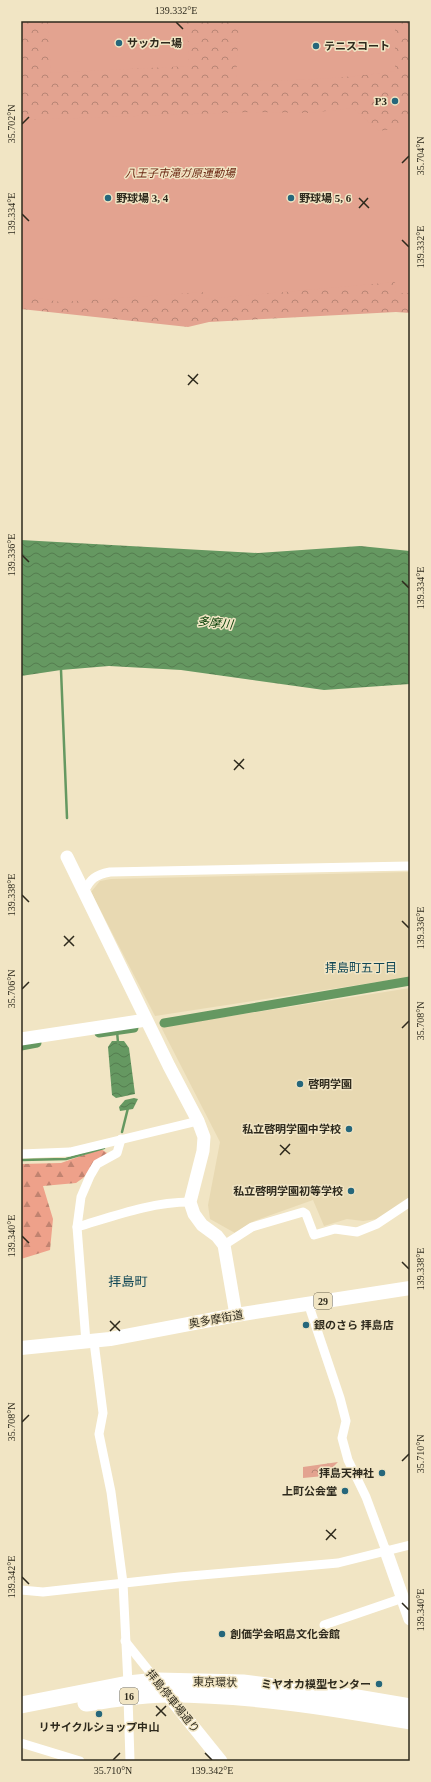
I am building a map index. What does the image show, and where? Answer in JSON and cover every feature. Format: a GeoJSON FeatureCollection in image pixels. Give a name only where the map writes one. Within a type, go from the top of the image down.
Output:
{"type":"FeatureCollection","features":[{"type":"Feature","properties":{"kind":"highway","name":"東京環状"},"geometry":{"type":"LineString","coordinates":[[21,1705],[128,1690],[243,1683],[352,1697],[410,1707]]}},
{"type":"Feature","properties":{"kind":"highway","name":"東京環状"},"geometry":{"type":"LineString","coordinates":[[162,1688],[347,1709],[410,1721]]}},
{"type":"Feature","properties":{"kind":"highway","name":"東京環状"},"geometry":{"type":"LineString","coordinates":[[21,1716],[128,1690]]}},
{"type":"Feature","properties":{"kind":"main road","name":"奥多摩街道"},"geometry":{"type":"LineString","coordinates":[[21,1348],[90,1342],[236,1315],[410,1288]]}},
{"type":"Feature","properties":{"kind":"street"},"geometry":{"type":"LineString","coordinates":[[68,857],[146,1020],[198,1121],[204,1138],[203,1150],[190,1202],[194,1214],[202,1225],[217,1236],[224,1245],[236,1315]]}},
{"type":"Feature","properties":{"kind":"street"},"geometry":{"type":"LineString","coordinates":[[84,892],[92,878],[97,875],[110,872],[410,866]]}},
{"type":"Feature","properties":{"kind":"street"},"geometry":{"type":"LineString","coordinates":[[21,1039],[146,1020]]}},
{"type":"Feature","properties":{"kind":"street"},"geometry":{"type":"LineString","coordinates":[[21,1154],[70,1152],[198,1121]]}},
{"type":"Feature","properties":{"kind":"street"},"geometry":{"type":"LineString","coordinates":[[121,1139],[117,1153],[97,1164],[90,1176],[81,1197],[77,1227],[90,1342],[103,1413],[99,1434],[111,1492],[123,1583],[130,1761]]}},
{"type":"Feature","properties":{"kind":"street"},"geometry":{"type":"LineString","coordinates":[[77,1227],[148,1206],[173,1202],[190,1202]]}},
{"type":"Feature","properties":{"kind":"street"},"geometry":{"type":"LineString","coordinates":[[224,1245],[252,1227],[303,1212],[306,1214],[314,1234],[335,1229],[358,1232],[377,1224],[410,1202]]}},
{"type":"Feature","properties":{"kind":"street"},"geometry":{"type":"LineString","coordinates":[[308,1303],[340,1398],[346,1421],[342,1438],[348,1460],[366,1496],[410,1619]]}},
{"type":"Feature","properties":{"kind":"street"},"geometry":{"type":"LineString","coordinates":[[21,1590],[43,1592],[338,1563],[410,1544]]}},
{"type":"Feature","properties":{"kind":"street"},"geometry":{"type":"LineString","coordinates":[[324,1625],[402,1598]]}},
{"type":"Feature","properties":{"kind":"street","name":"拝島停車場通り"},"geometry":{"type":"LineString","coordinates":[[125,1641],[221,1761]]}},
{"type":"Feature","properties":{"kind":"street"},"geometry":{"type":"LineString","coordinates":[[21,1742],[80,1761]]}},
{"type":"Feature","properties":{"kind":"street"},"geometry":{"type":"LineString","coordinates":[[49,1761],[54,1752]]}},
{"type":"Feature","properties":{"kind":"shaded area"},"geometry":{"type":"Polygon","coordinates":[[[410,872],[410,977],[155,1016],[91,892],[100,881],[111,879],[410,872]]]}},
{"type":"Feature","properties":{"kind":"shaded area","name":"啓明学園"},"geometry":{"type":"Polygon","coordinates":[[[410,988],[410,1198],[377,1219],[363,1221],[347,1219],[324,1226],[313,1200],[254,1221],[235,1233],[210,1219],[208,1205],[220,1142],[161,1027],[410,988]]]}},
{"type":"Feature","properties":{"kind":"green space","name":"八王子市滝ガ原運動場"},"geometry":{"type":"Polygon","coordinates":[[[21,21],[409,21],[410,313],[396,312],[209,322],[188,327],[21,309],[21,21]]]}},
{"type":"Feature","properties":{"kind":"green space","name":"サッカー場"},"geometry":{"type":"Polygon","coordinates":[[[48,21],[187,21],[189,66],[51,73],[48,21]]]}},
{"type":"Feature","properties":{"kind":"green space","name":"テニスコート"},"geometry":{"type":"Polygon","coordinates":[[[239,21],[395,21],[395,71],[316,79],[236,81],[239,21]]]}},
{"type":"Feature","properties":{"kind":"green space"},"geometry":{"type":"Polygon","coordinates":[[[353,108],[379,131],[410,126],[410,293],[396,293],[395,282],[206,299],[206,292],[60,302],[22,295],[21,120],[251,112],[309,113],[353,108]]]}},
{"type":"Feature","properties":{"kind":"green space"},"geometry":{"type":"Polygon","coordinates":[[[101,1149],[107,1153],[83,1178],[76,1183],[43,1186],[53,1219],[50,1250],[21,1259],[21,1164],[61,1163],[101,1149]]]}},
{"type":"Feature","properties":{"kind":"green space"},"geometry":{"type":"Polygon","coordinates":[[[338,1462],[324,1476],[303,1478],[303,1467],[338,1462]]]}},
{"type":"Feature","properties":{"kind":"water","name":"多摩川"},"geometry":{"type":"Polygon","coordinates":[[[21,540],[258,553],[360,546],[410,551],[410,684],[324,690],[181,670],[109,666],[61,670],[21,676],[21,540]]]}},
{"type":"Feature","properties":{"kind":"water"},"geometry":{"type":"Polygon","coordinates":[[[112,1041],[124,1041],[129,1048],[135,1094],[116,1098],[112,1095],[108,1047],[112,1041]]]}},
{"type":"Feature","properties":{"kind":"water"},"geometry":{"type":"Polygon","coordinates":[[[134,1098],[138,1099],[133,1109],[120,1111],[119,1107],[125,1100],[134,1098]]]}},
{"type":"Feature","properties":{"kind":"waterway"},"geometry":{"type":"LineString","coordinates":[[61,670],[67,818]]}},
{"type":"Feature","properties":{"kind":"waterway"},"geometry":{"type":"LineString","coordinates":[[164,1023],[410,981]]}},
{"type":"Feature","properties":{"kind":"waterway"},"geometry":{"type":"LineString","coordinates":[[99,1033],[134,1028]]}},
{"type":"Feature","properties":{"kind":"waterway"},"geometry":{"type":"LineString","coordinates":[[117,1031],[118,1043]]}},
{"type":"Feature","properties":{"kind":"waterway"},"geometry":{"type":"LineString","coordinates":[[21,1046],[37,1043]]}},
{"type":"Feature","properties":{"kind":"waterway"},"geometry":{"type":"LineString","coordinates":[[122,1132],[128,1108]]}},
{"type":"Feature","properties":{"kind":"waterway"},"geometry":{"type":"LineString","coordinates":[[21,1160],[66,1159],[104,1148]]}},
{"type":"Feature","properties":{"kind":"place","name":"サッカー場"},"geometry":{"type":"Point","coordinates":[119,43]}},
{"type":"Feature","properties":{"kind":"place","name":"テニスコート"},"geometry":{"type":"Point","coordinates":[316,46]}},
{"type":"Feature","properties":{"kind":"place","name":"P3"},"geometry":{"type":"Point","coordinates":[395,101]}},
{"type":"Feature","properties":{"kind":"place","name":"野球場 3, 4"},"geometry":{"type":"Point","coordinates":[108,198]}},
{"type":"Feature","properties":{"kind":"place","name":"野球場 5, 6"},"geometry":{"type":"Point","coordinates":[291,198]}},
{"type":"Feature","properties":{"kind":"place","name":"啓明学園"},"geometry":{"type":"Point","coordinates":[300,1084]}},
{"type":"Feature","properties":{"kind":"place","name":"私立啓明学園中学校"},"geometry":{"type":"Point","coordinates":[349,1129]}},
{"type":"Feature","properties":{"kind":"place","name":"私立啓明学園初等学校"},"geometry":{"type":"Point","coordinates":[351,1191]}},
{"type":"Feature","properties":{"kind":"place","name":"銀のさら 拝島店"},"geometry":{"type":"Point","coordinates":[306,1325]}},
{"type":"Feature","properties":{"kind":"place","name":"拝島天神社"},"geometry":{"type":"Point","coordinates":[382,1473]}},
{"type":"Feature","properties":{"kind":"place","name":"上町公会堂"},"geometry":{"type":"Point","coordinates":[345,1491]}},
{"type":"Feature","properties":{"kind":"place","name":"創価学会昭島文化会館"},"geometry":{"type":"Point","coordinates":[222,1634]}},
{"type":"Feature","properties":{"kind":"place","name":"ミヤオカ模型センター"},"geometry":{"type":"Point","coordinates":[379,1684]}},
{"type":"Feature","properties":{"kind":"place","name":"リサイクルショップ中山"},"geometry":{"type":"Point","coordinates":[99,1714]}},
{"type":"Feature","properties":{"kind":"district","name":"拝島町五丁目"},"geometry":{"type":"Point","coordinates":[361,968]}},
{"type":"Feature","properties":{"kind":"district","name":"拝島町"},"geometry":{"type":"Point","coordinates":[128,1281]}}]}
